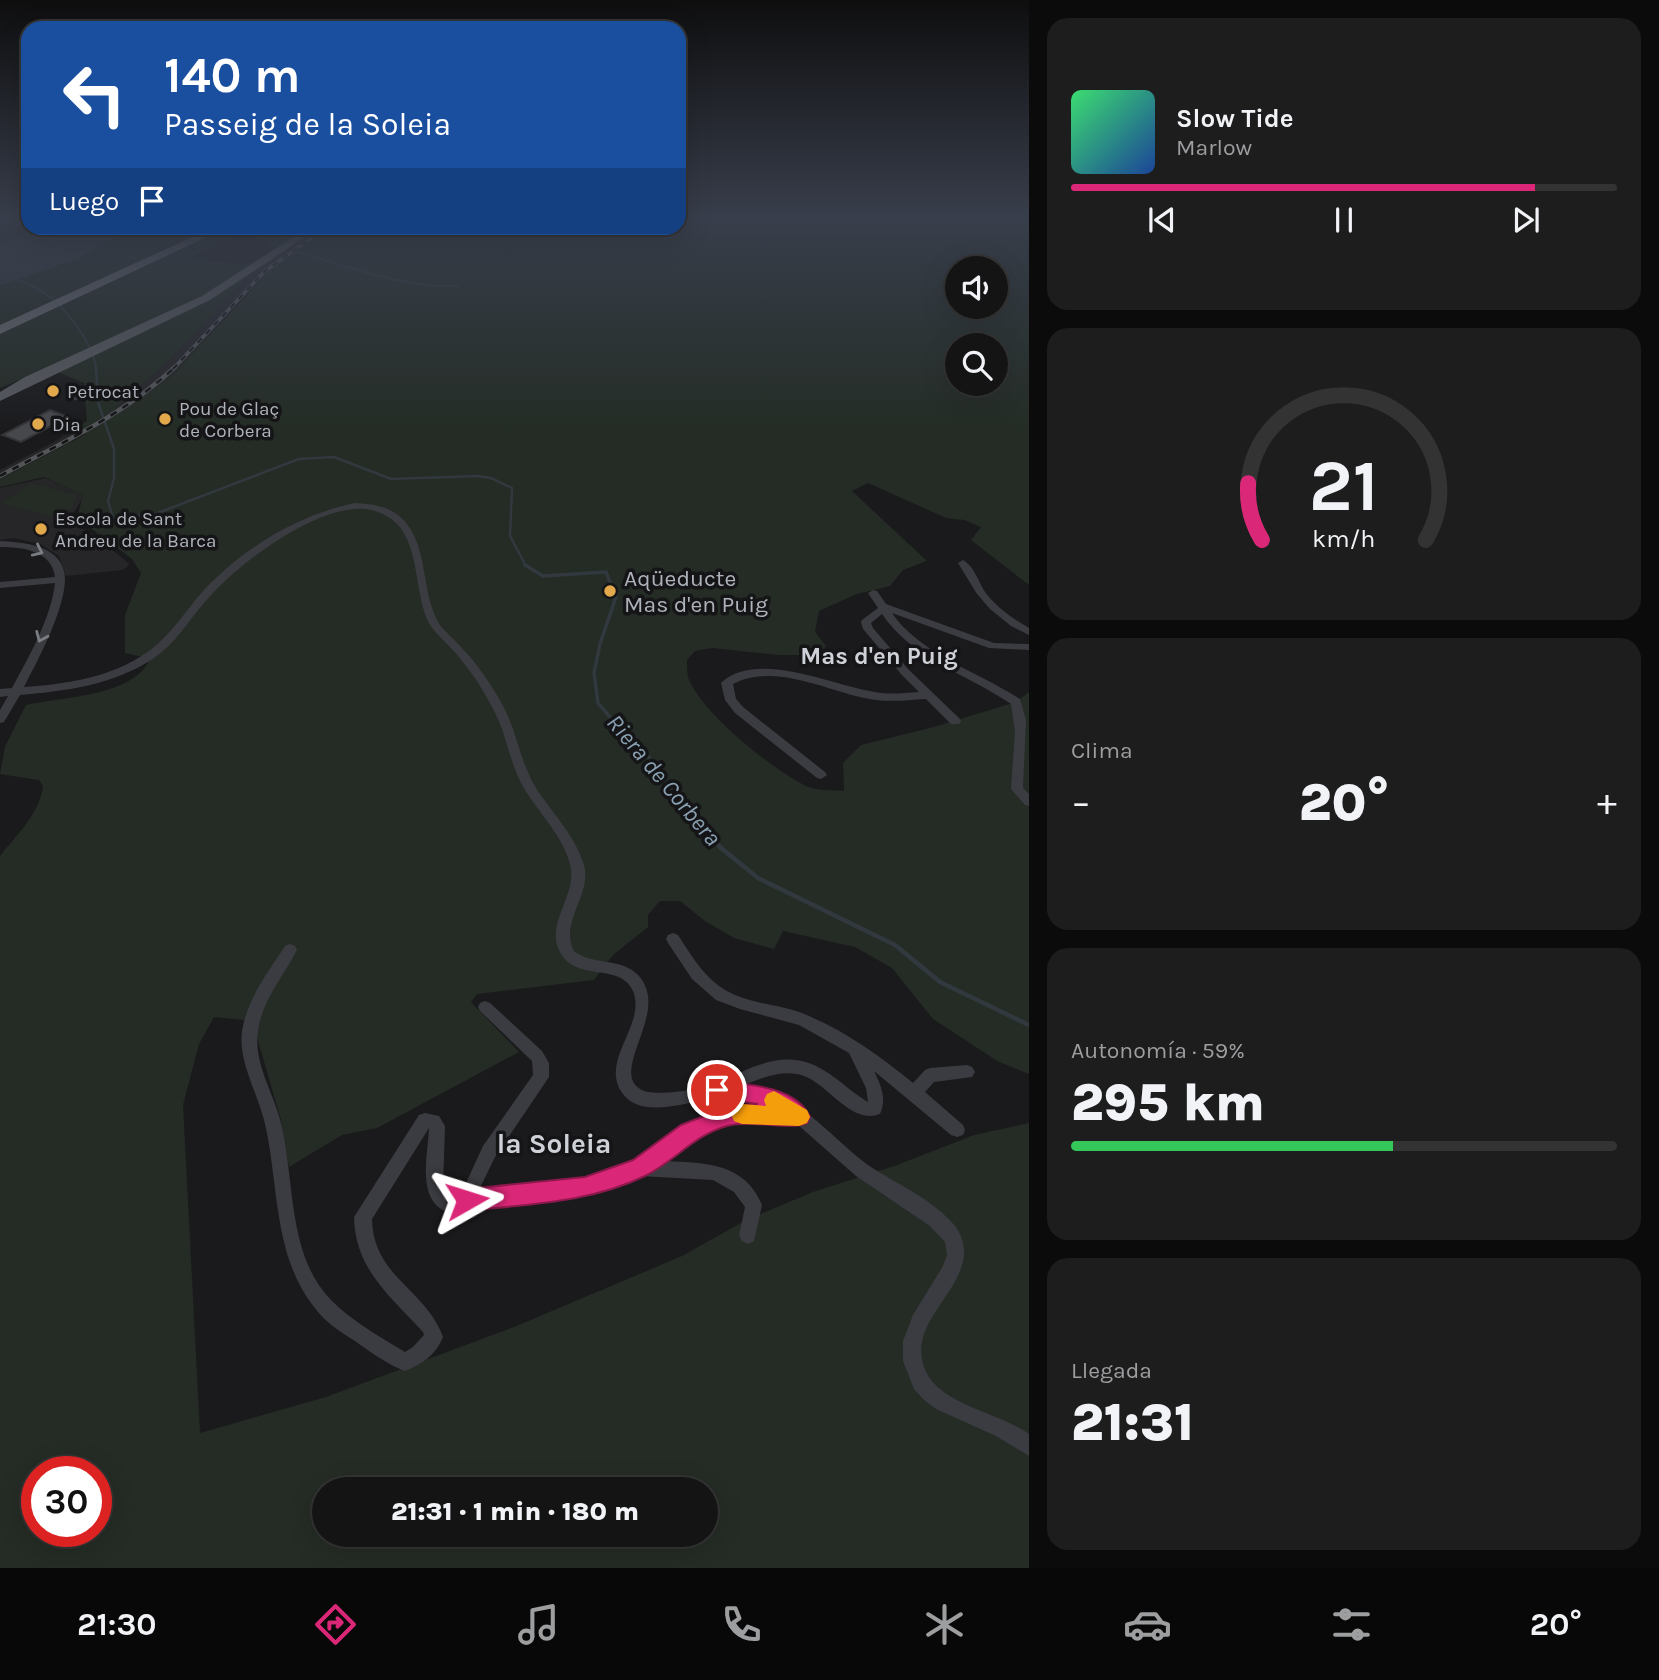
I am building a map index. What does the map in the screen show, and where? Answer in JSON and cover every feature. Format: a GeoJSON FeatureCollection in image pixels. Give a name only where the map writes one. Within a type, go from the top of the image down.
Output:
{"type":"FeatureCollection","features":[{"type":"Feature","properties":{"kind":"highway"},"geometry":{"type":"LineString","coordinates":[[0,330],[75,288]]}},
{"type":"Feature","properties":{"kind":"highway"},"geometry":{"type":"LineString","coordinates":[[0,322],[87,288]]}},
{"type":"Feature","properties":{"kind":"main road"},"geometry":{"type":"LineString","coordinates":[[0,397],[29,380],[206,298],[221,288]]}},
{"type":"Feature","properties":{"kind":"main road"},"geometry":{"type":"LineString","coordinates":[[0,390],[29,380]]}},
{"type":"Feature","properties":{"kind":"street"},"geometry":{"type":"LineString","coordinates":[[70,399],[127,390]]}},
{"type":"Feature","properties":{"kind":"street"},"geometry":{"type":"LineString","coordinates":[[0,693],[72,686],[112,675],[134,665],[163,645],[221,579],[282,535],[320,515],[366,506],[380,509],[402,525],[411,538],[419,561],[424,597],[433,623],[470,664],[497,703],[525,779],[559,828],[578,864],[580,886],[562,929],[565,949],[570,958],[580,964],[622,972],[633,978],[642,1001],[641,1015],[623,1069],[625,1085],[634,1095],[656,1100],[717,1090],[763,1095],[787,1107],[861,1169],[927,1213],[949,1233],[957,1252],[924,1311],[912,1340],[912,1357],[921,1382],[942,1402],[1013,1435],[1029,1446]]}},
{"type":"Feature","properties":{"kind":"street"},"geometry":{"type":"LineString","coordinates":[[0,544],[19,545],[43,552],[57,565],[60,579],[42,636],[0,719]]}},
{"type":"Feature","properties":{"kind":"street"},"geometry":{"type":"LineString","coordinates":[[964,564],[979,590],[991,604],[1029,632]]}},
{"type":"Feature","properties":{"kind":"street"},"geometry":{"type":"LineString","coordinates":[[0,585],[60,579]]}},
{"type":"Feature","properties":{"kind":"street"},"geometry":{"type":"LineString","coordinates":[[873,593],[897,627],[909,638],[1016,702],[1020,708],[1017,789],[1029,802]]}},
{"type":"Feature","properties":{"kind":"street"},"geometry":{"type":"LineString","coordinates":[[885,607],[993,646],[1029,647]]}},
{"type":"Feature","properties":{"kind":"street"},"geometry":{"type":"LineString","coordinates":[[885,607],[870,616],[866,622],[868,629],[955,721]]}},
{"type":"Feature","properties":{"kind":"street"},"geometry":{"type":"LineString","coordinates":[[821,775],[739,710],[731,700],[727,683],[743,675],[772,674],[810,678],[877,697],[928,695]]}},
{"type":"Feature","properties":{"kind":"street"},"geometry":{"type":"LineString","coordinates":[[673,939],[700,979],[728,1000],[804,1019],[856,1050],[914,1093],[957,1130]]}},
{"type":"Feature","properties":{"kind":"street"},"geometry":{"type":"LineString","coordinates":[[290,950],[256,1004],[249,1043],[274,1124],[285,1211],[296,1257],[319,1302],[378,1348],[405,1362],[420,1354],[434,1337],[430,1326],[378,1271],[365,1237],[363,1217],[425,1120],[433,1121],[437,1126],[435,1190],[447,1204],[585,1188],[640,1168],[688,1132],[727,1116],[762,1113],[799,1117]]}},
{"type":"Feature","properties":{"kind":"street"},"geometry":{"type":"LineString","coordinates":[[467,1200],[473,1179],[485,1157],[541,1077],[541,1063],[537,1056],[485,1007]]}},
{"type":"Feature","properties":{"kind":"street"},"geometry":{"type":"LineString","coordinates":[[717,1090],[758,1071],[774,1066],[787,1066],[810,1070],[866,1110],[874,1108],[877,1102],[875,1093],[856,1050]]}},
{"type":"Feature","properties":{"kind":"street"},"geometry":{"type":"LineString","coordinates":[[914,1093],[930,1075],[967,1072]]}},
{"type":"Feature","properties":{"kind":"street"},"geometry":{"type":"LineString","coordinates":[[640,1168],[715,1172],[740,1186],[754,1205],[748,1235]]}},
{"type":"Feature","properties":{"kind":"shaded area"},"geometry":{"type":"Polygon","coordinates":[[[0,288],[237,288],[162,368],[115,407],[124,410],[172,376],[253,288],[945,288],[945,319],[1008,319],[1008,288],[1029,288],[1029,585],[971,540],[981,527],[964,520],[946,518],[868,483],[852,491],[927,561],[903,570],[890,586],[857,594],[819,611],[815,632],[826,646],[819,655],[779,655],[712,648],[695,651],[687,660],[688,677],[695,691],[722,723],[775,767],[810,788],[824,790],[844,791],[843,763],[861,745],[934,727],[1016,702],[1029,692],[1029,1074],[999,1062],[933,1019],[892,968],[855,947],[783,931],[774,949],[734,938],[705,921],[680,901],[660,901],[648,915],[648,927],[613,955],[594,980],[477,994],[471,1002],[519,1052],[377,1128],[342,1135],[289,1167],[281,1120],[258,1041],[255,1021],[214,1017],[199,1044],[183,1105],[200,1433],[326,1397],[514,1327],[682,1256],[746,1220],[813,1192],[897,1165],[974,1135],[1029,1123],[1029,1568],[0,1568],[0,856],[32,815],[43,786],[39,780],[0,774],[5,747],[26,705],[110,689],[125,683],[148,663],[142,657],[125,653],[125,615],[141,573],[132,559],[77,518],[83,495],[44,477],[0,487],[0,479],[86,434],[77,430],[53,442],[87,421],[85,399],[92,398],[84,383],[48,368],[0,388],[0,288]]]}},
{"type":"Feature","properties":{"kind":"shaded area"},"geometry":{"type":"Polygon","coordinates":[[[237,288],[251,288],[172,376],[124,410],[114,407],[162,368],[237,288]]]}},
{"type":"Feature","properties":{"kind":"shaded area"},"geometry":{"type":"Polygon","coordinates":[[[77,430],[86,433],[0,479],[0,470],[77,430]]]}},
{"type":"Feature","properties":{"kind":"shaded area","name":"Escola de Sant Andreu de la Barca"},"geometry":{"type":"Polygon","coordinates":[[[45,478],[84,495],[72,516],[72,523],[94,535],[129,564],[127,567],[122,570],[66,576],[59,556],[40,544],[13,538],[0,540],[0,488],[45,478]]]}},
{"type":"Feature","properties":{"kind":"shaded area"},"geometry":{"type":"Polygon","coordinates":[[[31,483],[77,495],[72,509],[57,511],[50,516],[1,504],[31,483]]]}},
{"type":"Feature","properties":{"kind":"building","name":"Dia"},"geometry":{"type":"Polygon","coordinates":[[[50,410],[68,417],[21,442],[2,435],[50,410]]]}},
{"type":"Feature","properties":{"kind":"waterway","name":"Riera de Corbera"},"geometry":{"type":"LineString","coordinates":[[35,288],[60,306],[77,326],[90,348],[96,369]]}},
{"type":"Feature","properties":{"kind":"waterway","name":"Riera de Corbera"},"geometry":{"type":"LineString","coordinates":[[96,367],[98,402],[114,449],[114,478],[108,501],[113,518],[155,514],[299,459],[334,457],[391,479],[477,476],[491,478],[512,488],[510,536],[526,565]]}},
{"type":"Feature","properties":{"kind":"waterway","name":"Riera de Corbera"},"geometry":{"type":"LineString","coordinates":[[526,565],[543,576],[606,572],[616,597],[600,644],[594,673],[598,703],[615,723],[634,736],[666,783],[698,820]]}},
{"type":"Feature","properties":{"kind":"waterway","name":"Riera de Corbera"},"geometry":{"type":"LineString","coordinates":[[696,819],[721,848],[758,878],[895,945],[940,982],[1029,1025]]}},
{"type":"Feature","properties":{"kind":"railway"},"geometry":{"type":"LineString","coordinates":[[174,368],[249,288]]}},
{"type":"Feature","properties":{"kind":"railway"},"geometry":{"type":"LineString","coordinates":[[0,476],[113,414],[135,400],[174,368]]}},
{"type":"Feature","properties":{"kind":"slow traffic"},"geometry":{"type":"LineString","coordinates":[[742,1114],[799,1117],[774,1100]]}},
{"type":"Feature","properties":{"kind":"place","name":"Petrocat"},"geometry":{"type":"Point","coordinates":[53,391]}},
{"type":"Feature","properties":{"kind":"place","name":"Pou de Glaç de Corbera"},"geometry":{"type":"Point","coordinates":[165,419]}},
{"type":"Feature","properties":{"kind":"place","name":"Dia"},"geometry":{"type":"Point","coordinates":[38,424]}},
{"type":"Feature","properties":{"kind":"place","name":"Escola de Sant Andreu de la Barca"},"geometry":{"type":"Point","coordinates":[41,529]}},
{"type":"Feature","properties":{"kind":"place","name":"Aqüeducte Mas d'en Puig"},"geometry":{"type":"Point","coordinates":[610,591]}},
{"type":"Feature","properties":{"kind":"district","name":"Mas d'en Puig"},"geometry":{"type":"Point","coordinates":[879,656]}},
{"type":"Feature","properties":{"kind":"district","name":"la Soleia"},"geometry":{"type":"Point","coordinates":[554,1143]}},
{"type":"Feature","properties":{"kind":"route"},"geometry":{"type":"LineString","coordinates":[[467,1200],[585,1188],[640,1168],[688,1132],[727,1116],[762,1113],[799,1117],[787,1107],[763,1095],[717,1090]]}}]}
